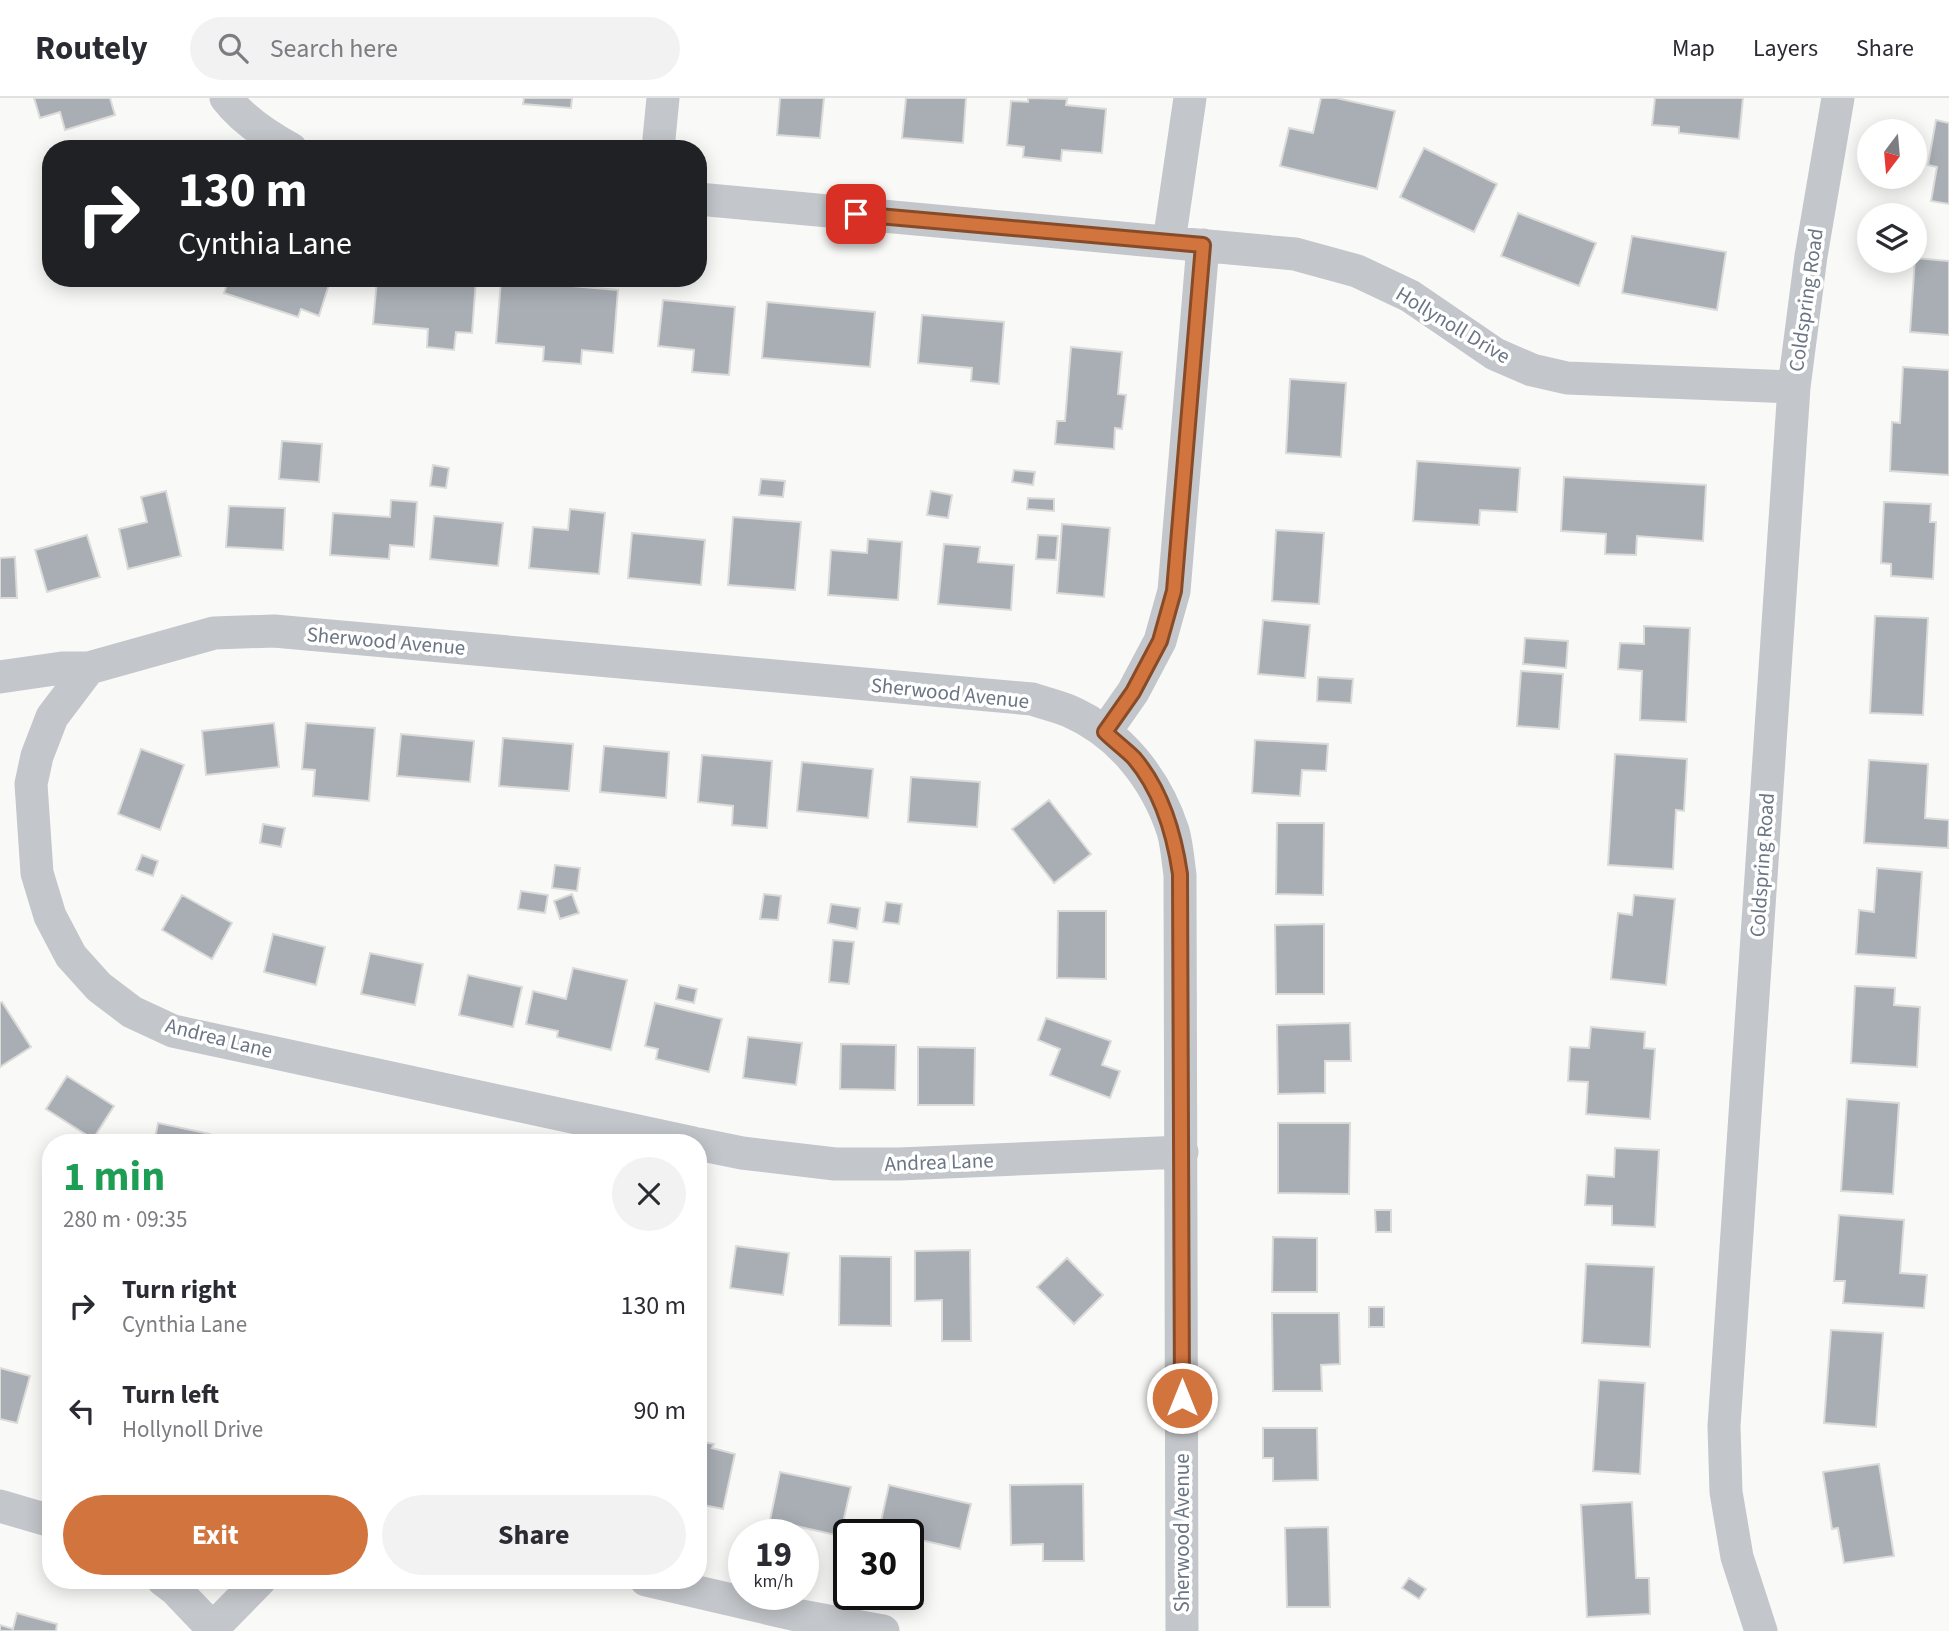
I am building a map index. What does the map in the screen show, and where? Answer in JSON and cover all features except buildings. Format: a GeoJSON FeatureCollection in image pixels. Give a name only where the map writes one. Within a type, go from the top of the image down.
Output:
{"type":"FeatureCollection","features":[{"type":"Feature","properties":{"kind":"street"},"geometry":{"type":"LineString","coordinates":[[226,98],[274,140]]}},
{"type":"Feature","properties":{"kind":"street"},"geometry":{"type":"LineString","coordinates":[[659,140],[663,98]]}},
{"type":"Feature","properties":{"kind":"street"},"geometry":{"type":"LineString","coordinates":[[1169,242],[1190,98]]}},
{"type":"Feature","properties":{"kind":"street","name":"Coldspring Road"},"geometry":{"type":"LineString","coordinates":[[1761,1631],[1737,1557],[1726,1492],[1724,1426],[1794,387],[1811,257],[1838,98]]}},
{"type":"Feature","properties":{"kind":"street","name":"Hollynoll Drive"},"geometry":{"type":"LineString","coordinates":[[707,201],[1295,254],[1357,271],[1410,296],[1495,354],[1532,370],[1567,378],[1794,387]]}},
{"type":"Feature","properties":{"kind":"street"},"geometry":{"type":"LineString","coordinates":[[1105,732],[1133,692],[1160,641],[1174,591],[1203,245]]}},
{"type":"Feature","properties":{"kind":"street","name":"Sherwood Avenue"},"geometry":{"type":"LineString","coordinates":[[0,677],[62,668],[89,668],[214,633],[274,631],[1032,699],[1069,711],[1105,732],[1134,759],[1155,791],[1174,833],[1180,874],[1182,1631]]}},
{"type":"Feature","properties":{"kind":"street","name":"Andrea Lane"},"geometry":{"type":"LineString","coordinates":[[89,668],[52,718],[37,756],[32,784],[37,873],[50,916],[71,956],[99,987],[132,1012],[173,1031],[651,1134]]}},
{"type":"Feature","properties":{"kind":"street","name":"Andrea Lane"},"geometry":{"type":"LineString","coordinates":[[707,1146],[742,1153],[835,1164],[899,1164],[1182,1152]]}},
{"type":"Feature","properties":{"kind":"street"},"geometry":{"type":"LineString","coordinates":[[0,1506],[42,1518]]}},
{"type":"Feature","properties":{"kind":"street"},"geometry":{"type":"LineString","coordinates":[[172,1589],[214,1630],[252,1589]]}},
{"type":"Feature","properties":{"kind":"street"},"geometry":{"type":"LineString","coordinates":[[678,1589],[799,1623],[883,1631]]}},
{"type":"Feature","properties":{"kind":"route"},"geometry":{"type":"LineString","coordinates":[[856,214],[1203,245],[1174,591],[1160,641],[1133,692],[1105,732],[1134,759],[1155,791],[1174,833],[1180,874],[1182,1398]]}}]}
